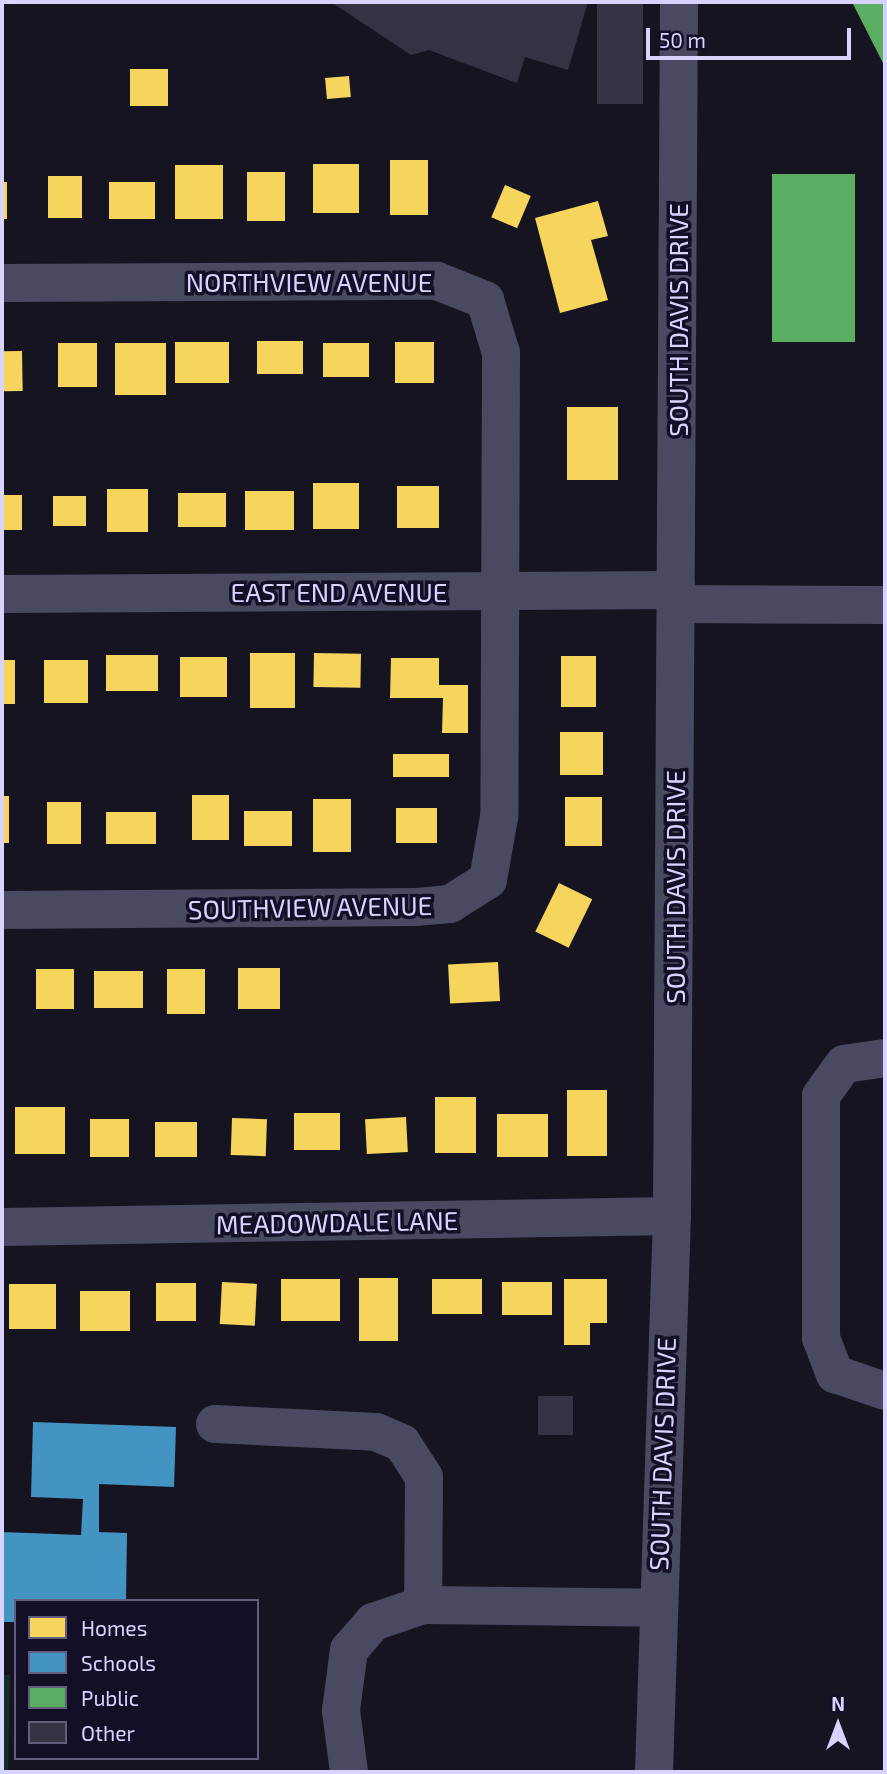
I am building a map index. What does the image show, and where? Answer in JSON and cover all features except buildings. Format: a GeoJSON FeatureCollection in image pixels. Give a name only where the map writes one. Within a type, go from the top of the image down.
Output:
{"type":"FeatureCollection","features":[{"type":"Feature","properties":{"kind":"street","name":"SOUTH DAVIS DRIVE"},"geometry":{"type":"LineString","coordinates":[[654,1772],[656,1608],[672,1216],[679,2]]}},
{"type":"Feature","properties":{"kind":"street","name":"NORTHVIEW AVENUE"},"geometry":{"type":"LineString","coordinates":[[2,283],[398,280],[467,288],[485,300],[501,353],[499,592]]}},
{"type":"Feature","properties":{"kind":"street","name":"EAST END AVENUE"},"geometry":{"type":"LineString","coordinates":[[2,594],[499,592],[885,605]]}},
{"type":"Feature","properties":{"kind":"street","name":"SOUTHVIEW AVENUE"},"geometry":{"type":"LineString","coordinates":[[2,910],[417,907],[473,895],[497,858],[499,592]]}},
{"type":"Feature","properties":{"kind":"street"},"geometry":{"type":"LineString","coordinates":[[885,1058],[844,1064],[821,1096],[821,1338],[835,1374],[885,1391]]}},
{"type":"Feature","properties":{"kind":"street","name":"MEADOWDALE LANE"},"geometry":{"type":"LineString","coordinates":[[2,1227],[672,1216]]}},
{"type":"Feature","properties":{"kind":"street"},"geometry":{"type":"LineString","coordinates":[[215,1424],[376,1433],[402,1443],[424,1477],[423,1605]]}},
{"type":"Feature","properties":{"kind":"street"},"geometry":{"type":"LineString","coordinates":[[349,1772],[341,1710],[349,1650],[373,1622],[423,1605],[656,1608]]}},
{"type":"Feature","properties":{"kind":"green space"},"geometry":{"type":"Polygon","coordinates":[[[2,1675],[10,1675],[8,1772],[2,1772],[2,1675]]]}}]}
